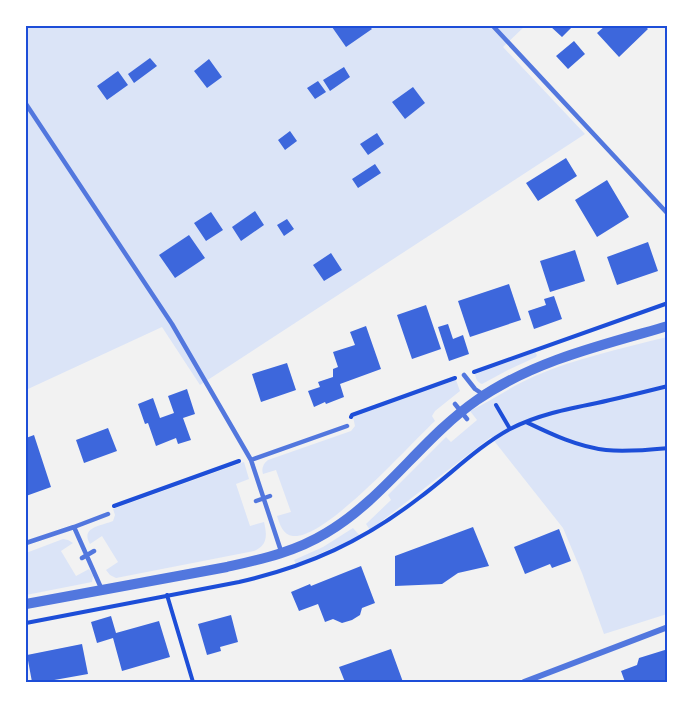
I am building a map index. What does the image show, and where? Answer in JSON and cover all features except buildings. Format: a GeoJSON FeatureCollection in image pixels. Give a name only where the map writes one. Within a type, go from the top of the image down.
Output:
{"type":"FeatureCollection","features":[{"type":"Feature","properties":{"kind":"street"},"geometry":{"type":"LineString","coordinates":[[26,604],[227,567],[295,549],[369,507],[436,434],[461,411],[497,387],[546,363],[668,326]]}},
{"type":"Feature","properties":{"kind":"street"},"geometry":{"type":"LineString","coordinates":[[524,682],[668,627]]}},
{"type":"Feature","properties":{"kind":"street"},"geometry":{"type":"LineString","coordinates":[[548,674],[554,682]]}},
{"type":"Feature","properties":{"kind":"lane"},"geometry":{"type":"LineString","coordinates":[[493,26],[668,214]]}},
{"type":"Feature","properties":{"kind":"lane"},"geometry":{"type":"LineString","coordinates":[[26,104],[172,324],[251,460],[282,554]]}},
{"type":"Feature","properties":{"kind":"lane"},"geometry":{"type":"LineString","coordinates":[[464,375],[475,389],[484,395]]}},
{"type":"Feature","properties":{"kind":"lane"},"geometry":{"type":"LineString","coordinates":[[251,460],[347,426]]}},
{"type":"Feature","properties":{"kind":"lane"},"geometry":{"type":"LineString","coordinates":[[256,501],[270,496]]}},
{"type":"Feature","properties":{"kind":"lane"},"geometry":{"type":"LineString","coordinates":[[26,543],[108,514]]}},
{"type":"Feature","properties":{"kind":"lane"},"geometry":{"type":"LineString","coordinates":[[74,527],[84,557],[102,590]]}},
{"type":"Feature","properties":{"kind":"lane"},"geometry":{"type":"LineString","coordinates":[[84,557],[94,551]]}},
{"type":"Feature","properties":{"kind":"path"},"geometry":{"type":"LineString","coordinates":[[347,426],[352,415],[668,303]]}},
{"type":"Feature","properties":{"kind":"path"},"geometry":{"type":"LineString","coordinates":[[484,395],[493,401],[510,429]]}},
{"type":"Feature","properties":{"kind":"path"},"geometry":{"type":"LineString","coordinates":[[525,422],[568,441],[605,450],[636,451],[668,448]]}},
{"type":"Feature","properties":{"kind":"path"},"geometry":{"type":"LineString","coordinates":[[108,514],[112,507],[243,460],[251,460]]}},
{"type":"Feature","properties":{"kind":"path"},"geometry":{"type":"LineString","coordinates":[[156,580],[168,596],[193,682]]}},
{"type":"Feature","properties":{"kind":"shaded area"},"geometry":{"type":"Polygon","coordinates":[[[26,26],[525,26],[503,47],[585,134],[200,385],[162,327],[28,389],[26,382],[26,26]]]}},
{"type":"Feature","properties":{"kind":"shaded area"},"geometry":{"type":"Polygon","coordinates":[[[667,337],[667,614],[604,634],[563,528],[491,437],[370,530],[366,524],[391,500],[388,495],[446,437],[451,442],[477,420],[470,411],[535,376],[600,354],[667,337]]]}},
{"type":"Feature","properties":{"kind":"shaded area"},"geometry":{"type":"Polygon","coordinates":[[[535,352],[536,357],[482,384],[476,379],[475,374],[535,352]]]}},
{"type":"Feature","properties":{"kind":"shaded area"},"geometry":{"type":"Polygon","coordinates":[[[456,380],[460,391],[435,411],[432,416],[435,421],[367,489],[325,523],[307,533],[293,536],[284,532],[277,516],[291,512],[276,470],[263,474],[264,464],[268,460],[351,431],[355,426],[353,417],[456,380]]]}},
{"type":"Feature","properties":{"kind":"shaded area"},"geometry":{"type":"Polygon","coordinates":[[[244,462],[249,479],[236,484],[250,526],[264,522],[265,539],[259,549],[116,578],[110,575],[106,570],[118,562],[102,536],[90,544],[88,534],[93,528],[113,521],[115,515],[113,509],[244,462]]]}},
{"type":"Feature","properties":{"kind":"shaded area"},"geometry":{"type":"Polygon","coordinates":[[[353,528],[360,536],[296,564],[294,560],[323,547],[353,528]]]}},
{"type":"Feature","properties":{"kind":"shaded area"},"geometry":{"type":"Polygon","coordinates":[[[63,539],[73,543],[61,551],[76,576],[89,569],[93,576],[92,582],[26,595],[26,553],[63,539]]]}}]}
